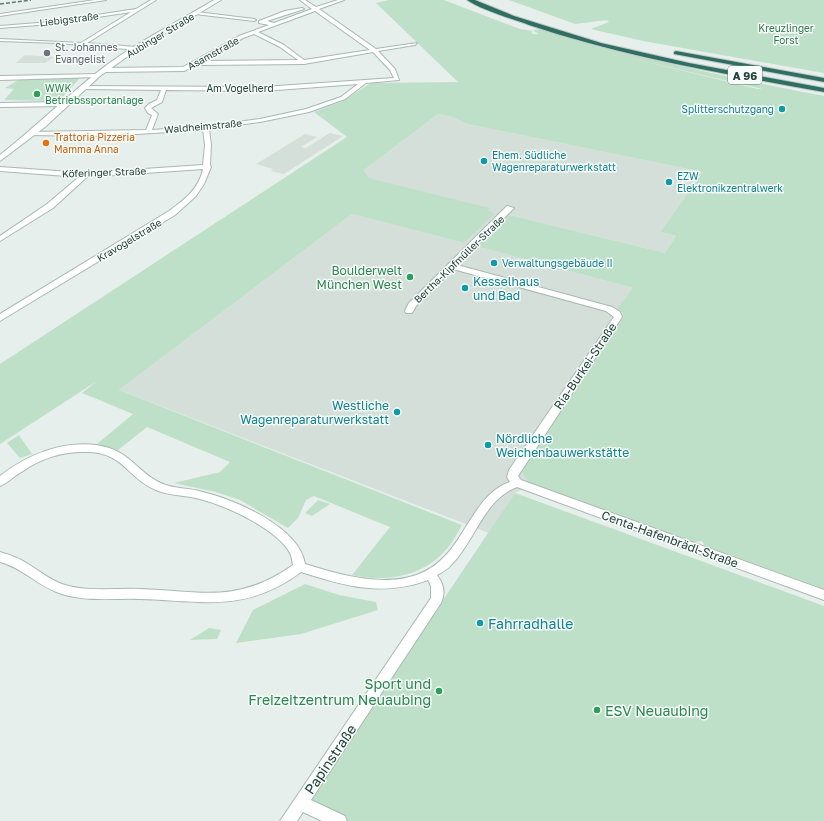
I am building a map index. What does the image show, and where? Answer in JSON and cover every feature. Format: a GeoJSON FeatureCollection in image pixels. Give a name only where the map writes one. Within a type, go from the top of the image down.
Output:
{"type":"FeatureCollection","features":[{"type":"Feature","properties":{"kind":"highway","name":"A 96"},"geometry":{"type":"LineString","coordinates":[[470,0],[558,32],[667,59],[824,90]]}},
{"type":"Feature","properties":{"kind":"highway","name":"A 96"},"geometry":{"type":"LineString","coordinates":[[482,0],[539,21],[610,42],[824,86]]}},
{"type":"Feature","properties":{"kind":"highway"},"geometry":{"type":"LineString","coordinates":[[610,42],[641,47]]}},
{"type":"Feature","properties":{"kind":"highway"},"geometry":{"type":"LineString","coordinates":[[668,52],[824,80]]}},
{"type":"Feature","properties":{"kind":"highway"},"geometry":{"type":"LineString","coordinates":[[667,59],[741,79],[824,95]]}},
{"type":"Feature","properties":{"kind":"street"},"geometry":{"type":"LineString","coordinates":[[0,15],[104,0]]}},
{"type":"Feature","properties":{"kind":"street"},"geometry":{"type":"LineString","coordinates":[[80,45],[154,0]]}},
{"type":"Feature","properties":{"kind":"street","name":"Aubinger Straße"},"geometry":{"type":"LineString","coordinates":[[1,158],[66,104],[98,75],[136,49],[218,0]]}},
{"type":"Feature","properties":{"kind":"street"},"geometry":{"type":"LineString","coordinates":[[302,0],[350,31],[372,50]]}},
{"type":"Feature","properties":{"kind":"street"},"geometry":{"type":"LineString","coordinates":[[275,24],[261,22],[287,12],[314,8],[342,0]]}},
{"type":"Feature","properties":{"kind":"street","name":"Asamstraße"},"geometry":{"type":"LineString","coordinates":[[105,70],[184,69],[216,49],[314,8]]}},
{"type":"Feature","properties":{"kind":"street"},"geometry":{"type":"LineString","coordinates":[[47,9],[52,15],[51,23]]}},
{"type":"Feature","properties":{"kind":"street","name":"Liebigstraße"},"geometry":{"type":"LineString","coordinates":[[0,27],[51,23],[137,10]]}},
{"type":"Feature","properties":{"kind":"street"},"geometry":{"type":"LineString","coordinates":[[197,13],[254,20]]}},
{"type":"Feature","properties":{"kind":"street"},"geometry":{"type":"LineString","coordinates":[[254,32],[282,46],[304,62]]}},
{"type":"Feature","properties":{"kind":"street"},"geometry":{"type":"LineString","coordinates":[[0,40],[58,42],[136,49]]}},
{"type":"Feature","properties":{"kind":"street"},"geometry":{"type":"LineString","coordinates":[[194,63],[304,62],[415,44]]}},
{"type":"Feature","properties":{"kind":"street","name":"Am Vogelherd"},"geometry":{"type":"LineString","coordinates":[[83,87],[263,89],[301,88],[397,79],[396,72],[372,50]]}},
{"type":"Feature","properties":{"kind":"street"},"geometry":{"type":"LineString","coordinates":[[0,78],[98,75]]}},
{"type":"Feature","properties":{"kind":"street","name":"Waldheimstraße"},"geometry":{"type":"LineString","coordinates":[[30,134],[82,135],[149,131],[206,127],[278,118],[306,112],[340,100],[353,94],[365,81]]}},
{"type":"Feature","properties":{"kind":"street"},"geometry":{"type":"LineString","coordinates":[[149,131],[155,114],[150,112],[148,108],[160,101],[164,88]]}},
{"type":"Feature","properties":{"kind":"street"},"geometry":{"type":"LineString","coordinates":[[1,106],[66,104]]}},
{"type":"Feature","properties":{"kind":"street","name":"Kravogelstraße"},"geometry":{"type":"LineString","coordinates":[[0,318],[177,210],[198,189],[208,167],[206,127]]}},
{"type":"Feature","properties":{"kind":"street","name":"Köferinger Straße"},"geometry":{"type":"LineString","coordinates":[[0,169],[85,175],[208,167]]}},
{"type":"Feature","properties":{"kind":"street"},"geometry":{"type":"LineString","coordinates":[[0,239],[50,206],[85,175]]}},
{"type":"Feature","properties":{"kind":"street","name":"Bertha-Kipfmüller-Straße"},"geometry":{"type":"LineString","coordinates":[[409,311],[412,305],[510,208]]}},
{"type":"Feature","properties":{"kind":"street","name":"Ria-Burkei-Straße"},"geometry":{"type":"LineString","coordinates":[[452,266],[609,309],[617,314],[618,318],[513,473],[512,477],[517,483]]}},
{"type":"Feature","properties":{"kind":"street"},"geometry":{"type":"LineString","coordinates":[[0,482],[10,473],[32,459],[54,452],[90,448],[116,453],[130,462],[143,476],[156,486],[213,498],[233,506],[258,520],[286,540],[296,552],[299,568]]}},
{"type":"Feature","properties":{"kind":"street"},"geometry":{"type":"LineString","coordinates":[[0,557],[20,564],[34,575],[64,590],[84,593],[218,598],[255,592],[299,568],[335,579],[369,586],[406,582],[430,574],[445,564],[493,496],[506,486],[517,483]]}},
{"type":"Feature","properties":{"kind":"street","name":"Centa-Hafenbrädl-Straße"},"geometry":{"type":"LineString","coordinates":[[517,483],[824,595]]}},
{"type":"Feature","properties":{"kind":"street","name":"Papinstraße"},"geometry":{"type":"LineString","coordinates":[[288,821],[437,599],[437,585],[430,574]]}},
{"type":"Feature","properties":{"kind":"street"},"geometry":{"type":"LineString","coordinates":[[301,803],[339,821]]}},
{"type":"Feature","properties":{"kind":"shaded area"},"geometry":{"type":"Polygon","coordinates":[[[25,55],[54,57],[45,63],[16,63],[25,55]]]}},
{"type":"Feature","properties":{"kind":"shaded area"},"geometry":{"type":"Polygon","coordinates":[[[438,114],[453,117],[467,124],[703,172],[660,232],[676,236],[665,253],[510,215],[476,246],[633,288],[643,311],[535,481],[515,493],[489,533],[119,390],[352,214],[464,243],[488,210],[373,179],[368,177],[364,170],[438,114]]]}},
{"type":"Feature","properties":{"kind":"shaded area"},"geometry":{"type":"Polygon","coordinates":[[[330,133],[343,136],[284,174],[271,171],[273,169],[256,164],[305,134],[317,137],[301,147],[306,148],[330,133]]]}},
{"type":"Feature","properties":{"kind":"green space"},"geometry":{"type":"Polygon","coordinates":[[[389,0],[444,0],[520,29],[533,31],[531,32],[533,34],[538,34],[533,30],[543,29],[612,49],[682,66],[824,96],[824,589],[705,546],[702,541],[694,542],[528,482],[521,470],[624,317],[622,312],[617,309],[633,288],[476,246],[510,215],[665,253],[676,236],[660,232],[703,172],[467,124],[453,117],[438,114],[364,170],[368,177],[373,179],[490,208],[488,210],[495,214],[464,243],[352,214],[119,390],[462,525],[447,548],[432,563],[410,573],[387,578],[352,575],[390,527],[314,496],[306,500],[298,518],[288,528],[240,500],[216,492],[174,483],[220,472],[230,462],[147,427],[118,450],[97,444],[133,414],[82,393],[97,381],[0,444],[0,364],[347,137],[314,112],[343,101],[371,83],[458,82],[376,3],[389,0]],[[626,57],[758,89],[762,89],[626,57]]]}},
{"type":"Feature","properties":{"kind":"green space","name":"Kreuzlinger Forst"},"geometry":{"type":"Polygon","coordinates":[[[509,0],[824,0],[824,73],[643,41],[591,29],[609,22],[607,20],[575,24],[509,0]]]}},
{"type":"Feature","properties":{"kind":"green space","name":"WWK Betriebssportanlage"},"geometry":{"type":"Polygon","coordinates":[[[80,78],[59,101],[4,100],[14,89],[5,88],[20,79],[80,78]]]}},
{"type":"Feature","properties":{"kind":"green space"},"geometry":{"type":"Polygon","coordinates":[[[19,435],[32,454],[20,458],[7,443],[19,435]]]}},
{"type":"Feature","properties":{"kind":"green space","name":"ESV Neuaubing"},"geometry":{"type":"Polygon","coordinates":[[[515,493],[824,606],[824,821],[327,821],[302,810],[515,493]]]}},
{"type":"Feature","properties":{"kind":"green space"},"geometry":{"type":"Polygon","coordinates":[[[318,500],[330,504],[312,516],[305,513],[318,500]]]}},
{"type":"Feature","properties":{"kind":"green space"},"geometry":{"type":"Polygon","coordinates":[[[305,584],[339,595],[376,602],[378,610],[301,634],[236,643],[253,610],[305,584]]]}},
{"type":"Feature","properties":{"kind":"green space"},"geometry":{"type":"Polygon","coordinates":[[[209,628],[221,630],[217,639],[190,640],[209,628]]]}},
{"type":"Feature","properties":{"kind":"railway"},"geometry":{"type":"LineString","coordinates":[[0,4],[31,0]]}},
{"type":"Feature","properties":{"kind":"place","name":"St. Johannes Evangelist"},"geometry":{"type":"Point","coordinates":[47,53]}},
{"type":"Feature","properties":{"kind":"place","name":"WWK Betriebssportanlage"},"geometry":{"type":"Point","coordinates":[37,94]}},
{"type":"Feature","properties":{"kind":"place","name":"Splitterschutzgang"},"geometry":{"type":"Point","coordinates":[782,109]}},
{"type":"Feature","properties":{"kind":"place","name":"Trattoria Pizzeria Mamma Anna"},"geometry":{"type":"Point","coordinates":[46,143]}},
{"type":"Feature","properties":{"kind":"place","name":"Ehem. Südliche Wagenreparaturwerkstatt"},"geometry":{"type":"Point","coordinates":[484,161]}},
{"type":"Feature","properties":{"kind":"place","name":"EZW Elektronikzentralwerk"},"geometry":{"type":"Point","coordinates":[669,182]}},
{"type":"Feature","properties":{"kind":"place","name":"Verwaltungsgebäude II"},"geometry":{"type":"Point","coordinates":[494,263]}},
{"type":"Feature","properties":{"kind":"place","name":"Boulderwelt München West"},"geometry":{"type":"Point","coordinates":[410,277]}},
{"type":"Feature","properties":{"kind":"place","name":"Kesselhaus und Bad"},"geometry":{"type":"Point","coordinates":[465,288]}},
{"type":"Feature","properties":{"kind":"place","name":"Westliche Wagenreparaturwerkstatt"},"geometry":{"type":"Point","coordinates":[397,412]}},
{"type":"Feature","properties":{"kind":"place","name":"Nördliche Weichenbauwerkstätte"},"geometry":{"type":"Point","coordinates":[488,445]}},
{"type":"Feature","properties":{"kind":"place","name":"Fahrradhalle"},"geometry":{"type":"Point","coordinates":[480,623]}},
{"type":"Feature","properties":{"kind":"place","name":"Sport und Freizeitzentrum Neuaubing"},"geometry":{"type":"Point","coordinates":[439,691]}},
{"type":"Feature","properties":{"kind":"place","name":"ESV Neuaubing"},"geometry":{"type":"Point","coordinates":[597,710]}}]}
